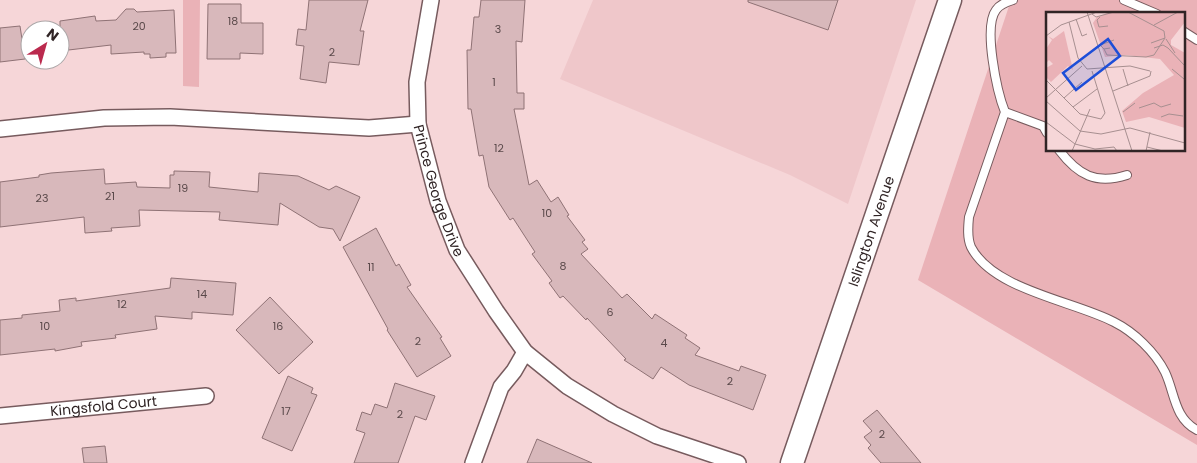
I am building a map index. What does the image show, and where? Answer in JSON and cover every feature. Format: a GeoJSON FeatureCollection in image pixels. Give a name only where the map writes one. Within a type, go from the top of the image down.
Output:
{"type":"FeatureCollection","features":[{"type":"Feature","properties":{"kind":"main road","name":"Islington Avenue"},"geometry":{"type":"LineString","coordinates":[[792,463],[950,0]]}},
{"type":"Feature","properties":{"kind":"street"},"geometry":{"type":"LineString","coordinates":[[418,124],[417,82],[431,0]]}},
{"type":"Feature","properties":{"kind":"street","name":"Prince George Drive"},"geometry":{"type":"LineString","coordinates":[[0,129],[104,118],[170,116],[370,128],[418,124],[438,201],[457,250],[525,352],[567,386],[613,414],[657,436],[738,463]]}},
{"type":"Feature","properties":{"kind":"street"},"geometry":{"type":"LineString","coordinates":[[474,463],[501,387],[514,371],[525,352]]}},
{"type":"Feature","properties":{"kind":"street","name":"Kingsfold Court"},"geometry":{"type":"LineString","coordinates":[[0,416],[206,396]]}},
{"type":"Feature","properties":{"kind":"lane"},"geometry":{"type":"LineString","coordinates":[[1013,0],[1002,4],[996,9],[992,17],[990,44],[993,54],[995,80],[1005,112],[988,156],[969,217],[967,231],[970,246],[982,263],[998,275],[1114,322],[1131,333],[1154,355],[1164,370],[1174,403],[1182,417],[1197,430]]}},
{"type":"Feature","properties":{"kind":"lane"},"geometry":{"type":"LineString","coordinates":[[1124,0],[1152,12]]}},
{"type":"Feature","properties":{"kind":"lane"},"geometry":{"type":"LineString","coordinates":[[1184,32],[1197,40]]}},
{"type":"Feature","properties":{"kind":"lane"},"geometry":{"type":"LineString","coordinates":[[1005,112],[1042,126],[1046,132]]}},
{"type":"Feature","properties":{"kind":"lane"},"geometry":{"type":"LineString","coordinates":[[1060,151],[1073,166],[1086,175],[1102,180],[1112,180],[1127,175]]}},
{"type":"Feature","properties":{"kind":"shaded area"},"geometry":{"type":"Polygon","coordinates":[[[183,0],[200,0],[199,87],[183,86],[183,0]]]}},
{"type":"Feature","properties":{"kind":"shaded area"},"geometry":{"type":"Polygon","coordinates":[[[593,0],[916,0],[848,204],[790,175],[560,79],[593,0]]]}},
{"type":"Feature","properties":{"kind":"shaded area"},"geometry":{"type":"Polygon","coordinates":[[[1011,0],[1197,0],[1197,445],[918,280],[1011,0]]]}},
{"type":"Feature","properties":{"kind":"building"},"geometry":{"type":"Polygon","coordinates":[[[309,0],[368,0],[360,31],[364,31],[359,65],[329,62],[326,83],[300,79],[304,46],[296,45],[298,29],[306,30],[309,0]]]}},
{"type":"Feature","properties":{"kind":"building"},"geometry":{"type":"Polygon","coordinates":[[[481,0],[525,0],[522,42],[516,41],[517,93],[524,93],[524,109],[514,109],[529,185],[537,180],[551,202],[558,197],[569,215],[567,216],[585,240],[582,242],[588,249],[581,254],[622,298],[627,294],[652,319],[655,314],[687,335],[685,338],[700,348],[695,355],[739,371],[741,366],[766,375],[753,410],[689,385],[661,367],[653,379],[624,360],[626,359],[587,318],[586,320],[563,296],[560,298],[549,283],[552,281],[532,254],[535,252],[513,218],[510,220],[489,187],[483,155],[479,156],[471,109],[468,109],[467,50],[471,50],[474,17],[479,17],[481,0]]]}},
{"type":"Feature","properties":{"kind":"building"},"geometry":{"type":"Polygon","coordinates":[[[748,0],[838,0],[828,30],[748,2],[748,0]]]}},
{"type":"Feature","properties":{"kind":"building"},"geometry":{"type":"Polygon","coordinates":[[[208,4],[241,4],[241,23],[263,23],[263,54],[240,53],[240,59],[207,59],[208,4]]]}},
{"type":"Feature","properties":{"kind":"building"},"geometry":{"type":"Polygon","coordinates":[[[126,9],[134,9],[137,12],[174,10],[176,53],[166,53],[166,57],[150,58],[150,54],[144,54],[144,52],[111,54],[111,45],[70,50],[70,20],[67,20],[95,16],[96,21],[116,20],[126,9]]]}},
{"type":"Feature","properties":{"kind":"building"},"geometry":{"type":"Polygon","coordinates":[[[20,26],[20,60],[0,62],[0,28],[20,26]]]}},
{"type":"Feature","properties":{"kind":"building"},"geometry":{"type":"Polygon","coordinates":[[[104,169],[105,184],[136,182],[137,187],[170,188],[170,175],[174,175],[174,171],[210,172],[209,187],[258,192],[259,173],[298,176],[329,190],[336,186],[360,197],[340,241],[333,229],[319,227],[280,203],[278,225],[219,220],[220,212],[139,210],[140,226],[111,228],[112,231],[85,233],[84,217],[0,227],[0,182],[39,177],[39,175],[51,173],[104,169]]]}},
{"type":"Feature","properties":{"kind":"building"},"geometry":{"type":"Polygon","coordinates":[[[376,228],[396,266],[399,264],[411,285],[407,287],[442,337],[440,338],[451,356],[417,377],[387,330],[343,247],[376,228]]]}},
{"type":"Feature","properties":{"kind":"building"},"geometry":{"type":"Polygon","coordinates":[[[171,278],[236,283],[233,315],[192,312],[192,319],[155,316],[157,329],[115,335],[116,338],[81,342],[82,346],[55,351],[55,349],[0,355],[0,320],[22,318],[22,315],[60,311],[59,300],[76,298],[76,301],[170,288],[171,278]]]}},
{"type":"Feature","properties":{"kind":"building"},"geometry":{"type":"Polygon","coordinates":[[[270,297],[313,342],[279,374],[236,330],[270,297]]]}},
{"type":"Feature","properties":{"kind":"building"},"geometry":{"type":"Polygon","coordinates":[[[288,376],[313,388],[311,393],[317,395],[292,451],[262,438],[288,376]]]}},
{"type":"Feature","properties":{"kind":"building"},"geometry":{"type":"Polygon","coordinates":[[[395,383],[435,396],[426,420],[415,416],[398,463],[354,463],[365,433],[356,430],[362,412],[371,415],[375,404],[387,408],[395,383]]]}},
{"type":"Feature","properties":{"kind":"building"},"geometry":{"type":"Polygon","coordinates":[[[877,410],[921,463],[881,463],[868,448],[871,445],[864,437],[872,431],[863,421],[877,410]]]}},
{"type":"Feature","properties":{"kind":"building"},"geometry":{"type":"Polygon","coordinates":[[[537,439],[592,463],[527,463],[537,439]]]}},
{"type":"Feature","properties":{"kind":"building"},"geometry":{"type":"Polygon","coordinates":[[[105,446],[107,463],[84,463],[82,448],[105,446]]]}}]}
